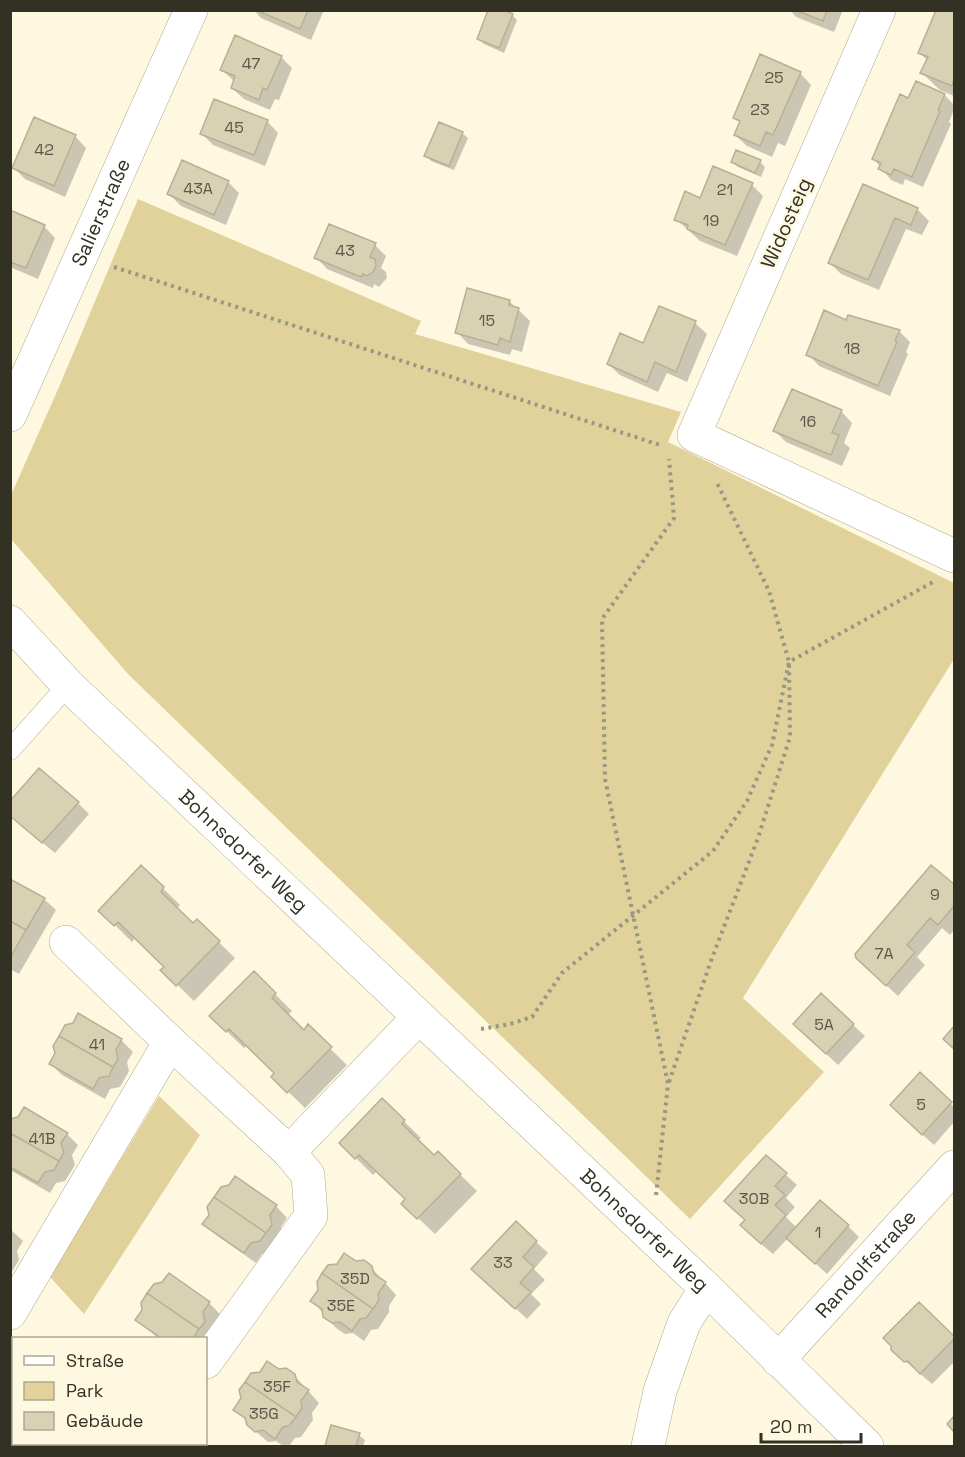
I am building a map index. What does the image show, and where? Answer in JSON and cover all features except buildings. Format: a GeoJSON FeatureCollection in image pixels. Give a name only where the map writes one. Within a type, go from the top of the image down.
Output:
{"type":"FeatureCollection","features":[{"type":"Feature","properties":{"kind":"street","name":"Salierstraße"},"geometry":{"type":"LineString","coordinates":[[10,415],[191,10]]}},
{"type":"Feature","properties":{"kind":"street","name":"Widosteig"},"geometry":{"type":"LineString","coordinates":[[694,435],[879,10]]}},
{"type":"Feature","properties":{"kind":"street"},"geometry":{"type":"LineString","coordinates":[[694,435],[954,556]]}},
{"type":"Feature","properties":{"kind":"street","name":"Bohnsdorfer Weg"},"geometry":{"type":"LineString","coordinates":[[10,622],[68,685],[706,1288],[867,1446]]}},
{"type":"Feature","properties":{"kind":"street"},"geometry":{"type":"LineString","coordinates":[[66,942],[289,1152],[308,1175],[310,1216],[207,1361]]}},
{"type":"Feature","properties":{"kind":"street"},"geometry":{"type":"LineString","coordinates":[[289,1152],[419,1017]]}},
{"type":"Feature","properties":{"kind":"street"},"geometry":{"type":"LineString","coordinates":[[10,1314],[170,1042]]}},
{"type":"Feature","properties":{"kind":"street","name":"Randolfstraße"},"geometry":{"type":"LineString","coordinates":[[778,1360],[954,1167]]}},
{"type":"Feature","properties":{"kind":"street"},"geometry":{"type":"LineString","coordinates":[[648,1446],[660,1391],[684,1323],[706,1288]]}},
{"type":"Feature","properties":{"kind":"lane"},"geometry":{"type":"LineString","coordinates":[[10,750],[68,685]]}},
{"type":"Feature","properties":{"kind":"path"},"geometry":{"type":"LineString","coordinates":[[82,256],[668,448],[674,518],[602,619],[605,779],[668,1084]]}},
{"type":"Feature","properties":{"kind":"path"},"geometry":{"type":"LineString","coordinates":[[651,1237],[668,1084],[712,958],[758,838],[790,738],[789,662],[769,591],[694,435]]}},
{"type":"Feature","properties":{"kind":"path"},"geometry":{"type":"LineString","coordinates":[[450,1046],[471,1030],[510,1024],[532,1017],[562,974],[713,851],[747,801],[772,745],[789,662],[934,582]]}},
{"type":"Feature","properties":{"kind":"green space"},"geometry":{"type":"Polygon","coordinates":[[[138,199],[421,321],[415,334],[681,412],[668,442],[954,583],[954,659],[743,998],[824,1072],[690,1219],[128,674],[11,539],[11,495],[138,199]]]}},
{"type":"Feature","properties":{"kind":"green space"},"geometry":{"type":"Polygon","coordinates":[[[159,1096],[200,1135],[84,1314],[50,1277],[159,1096]]]}}]}
